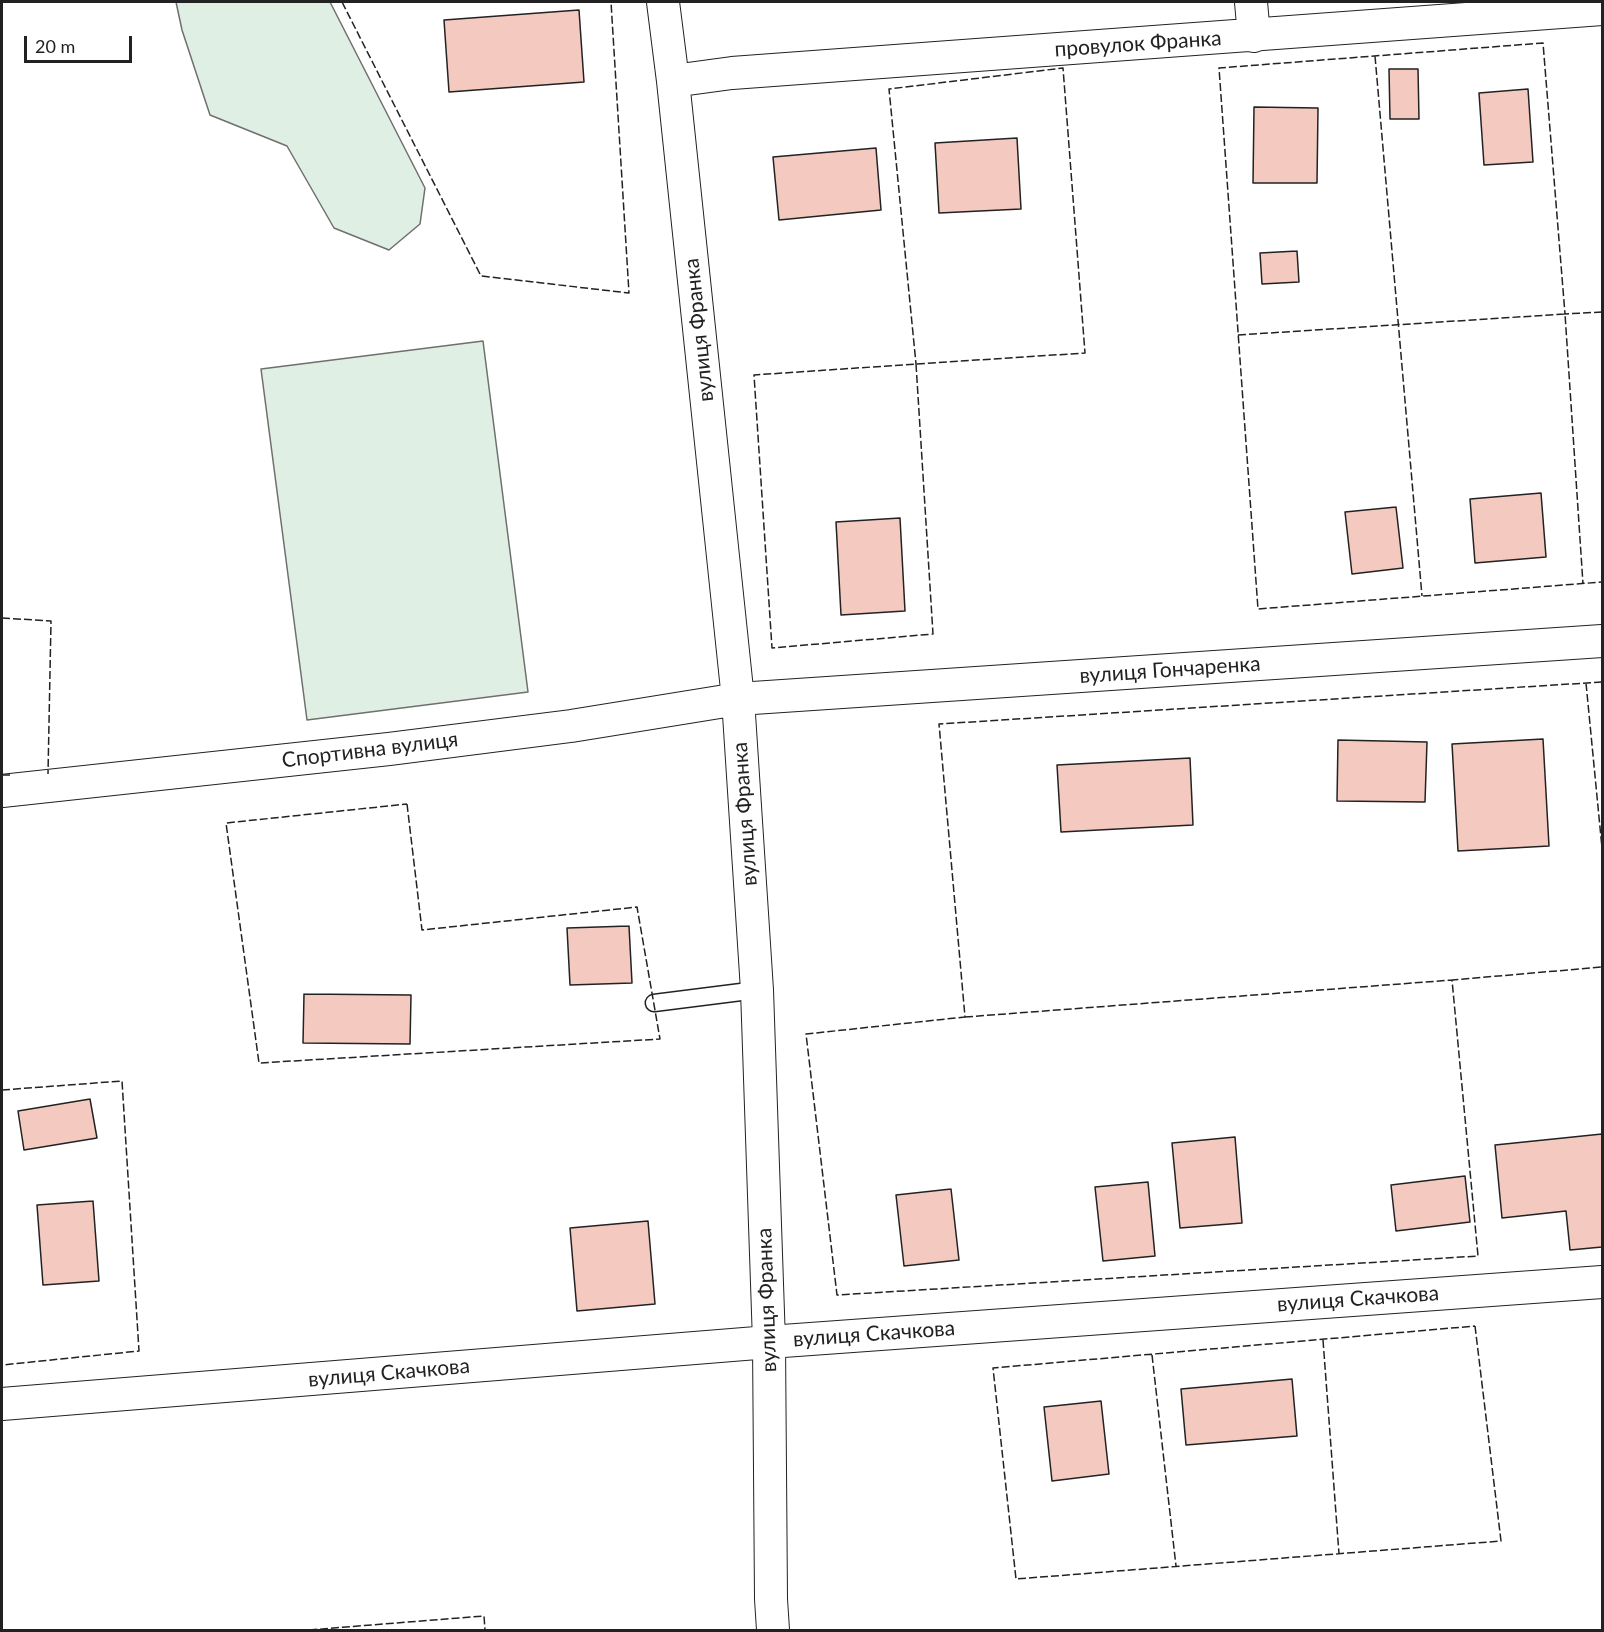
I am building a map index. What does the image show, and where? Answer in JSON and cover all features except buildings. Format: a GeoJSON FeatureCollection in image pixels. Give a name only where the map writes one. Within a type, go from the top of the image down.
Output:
{"type":"FeatureCollection","features":[{"type":"Feature","properties":{"kind":"street","name":"вулиця Франка"},"geometry":{"type":"LineString","coordinates":[[663,2],[738,699],[757,990],[769,1341],[773,1630]]}},
{"type":"Feature","properties":{"kind":"street"},"geometry":{"type":"LineString","coordinates":[[1251,2],[1254,36]]}},
{"type":"Feature","properties":{"kind":"street","name":"провулок Франка"},"geometry":{"type":"LineString","coordinates":[[673,81],[732,73],[1602,9]]}},
{"type":"Feature","properties":{"kind":"street","name":"вулиця Гончаренка"},"geometry":{"type":"LineString","coordinates":[[738,699],[1602,641]]}},
{"type":"Feature","properties":{"kind":"street","name":"Спортивна вулиця"},"geometry":{"type":"LineString","coordinates":[[2,791],[378,750],[571,726],[738,699]]}},
{"type":"Feature","properties":{"kind":"street","name":"вулиця Скачкова"},"geometry":{"type":"LineString","coordinates":[[2,1404],[769,1341],[1602,1282]]}},
{"type":"Feature","properties":{"kind":"lane"},"geometry":{"type":"LineString","coordinates":[[654,1003],[757,990]]}},
{"type":"Feature","properties":{"kind":"green space"},"geometry":{"type":"Polygon","coordinates":[[[176,2],[330,2],[425,188],[420,224],[389,250],[334,228],[287,146],[210,115],[182,30],[176,2]]]}},
{"type":"Feature","properties":{"kind":"green space"},"geometry":{"type":"Polygon","coordinates":[[[483,341],[528,692],[307,720],[261,369],[483,341]]]}},
{"type":"Feature","properties":{"kind":"fence"},"geometry":{"type":"LineString","coordinates":[[342,2],[481,276],[629,293],[611,2]]}},
{"type":"Feature","properties":{"kind":"fence"},"geometry":{"type":"LineString","coordinates":[[1602,312],[1565,314],[1543,43],[1219,68],[1258,609],[1602,582]]}},
{"type":"Feature","properties":{"kind":"fence"},"geometry":{"type":"LineString","coordinates":[[1375,56],[1422,596]]}},
{"type":"Feature","properties":{"kind":"fence"},"geometry":{"type":"LineString","coordinates":[[916,364],[889,89],[1063,68],[1085,353],[916,364],[754,375],[772,648],[933,634],[916,364]]}},
{"type":"Feature","properties":{"kind":"fence"},"geometry":{"type":"LineString","coordinates":[[1238,335],[1565,314],[1583,584]]}},
{"type":"Feature","properties":{"kind":"fence"},"geometry":{"type":"LineString","coordinates":[[2,618],[51,621],[48,774]]}},
{"type":"Feature","properties":{"kind":"fence"},"geometry":{"type":"LineString","coordinates":[[1602,682],[939,724],[965,1017],[806,1034],[837,1295],[1478,1256],[1452,980],[1602,967]]}},
{"type":"Feature","properties":{"kind":"fence"},"geometry":{"type":"LineString","coordinates":[[1586,683],[1602,848]]}},
{"type":"Feature","properties":{"kind":"fence"},"geometry":{"type":"LineString","coordinates":[[2,775],[13,775]]}},
{"type":"Feature","properties":{"kind":"fence"},"geometry":{"type":"LineString","coordinates":[[407,804],[422,930],[637,907],[660,1039],[259,1063],[226,823],[407,804]]}},
{"type":"Feature","properties":{"kind":"fence"},"geometry":{"type":"LineString","coordinates":[[965,1017],[1452,980]]}},
{"type":"Feature","properties":{"kind":"fence"},"geometry":{"type":"LineString","coordinates":[[2,1090],[122,1081],[139,1351],[2,1365]]}},
{"type":"Feature","properties":{"kind":"fence"},"geometry":{"type":"LineString","coordinates":[[1475,1326],[1501,1541],[1016,1579],[993,1368],[1475,1326]]}},
{"type":"Feature","properties":{"kind":"fence"},"geometry":{"type":"LineString","coordinates":[[1323,1340],[1339,1554]]}},
{"type":"Feature","properties":{"kind":"fence"},"geometry":{"type":"LineString","coordinates":[[1152,1355],[1176,1566]]}},
{"type":"Feature","properties":{"kind":"fence"},"geometry":{"type":"LineString","coordinates":[[309,1630],[484,1616],[485,1630]]}}]}
